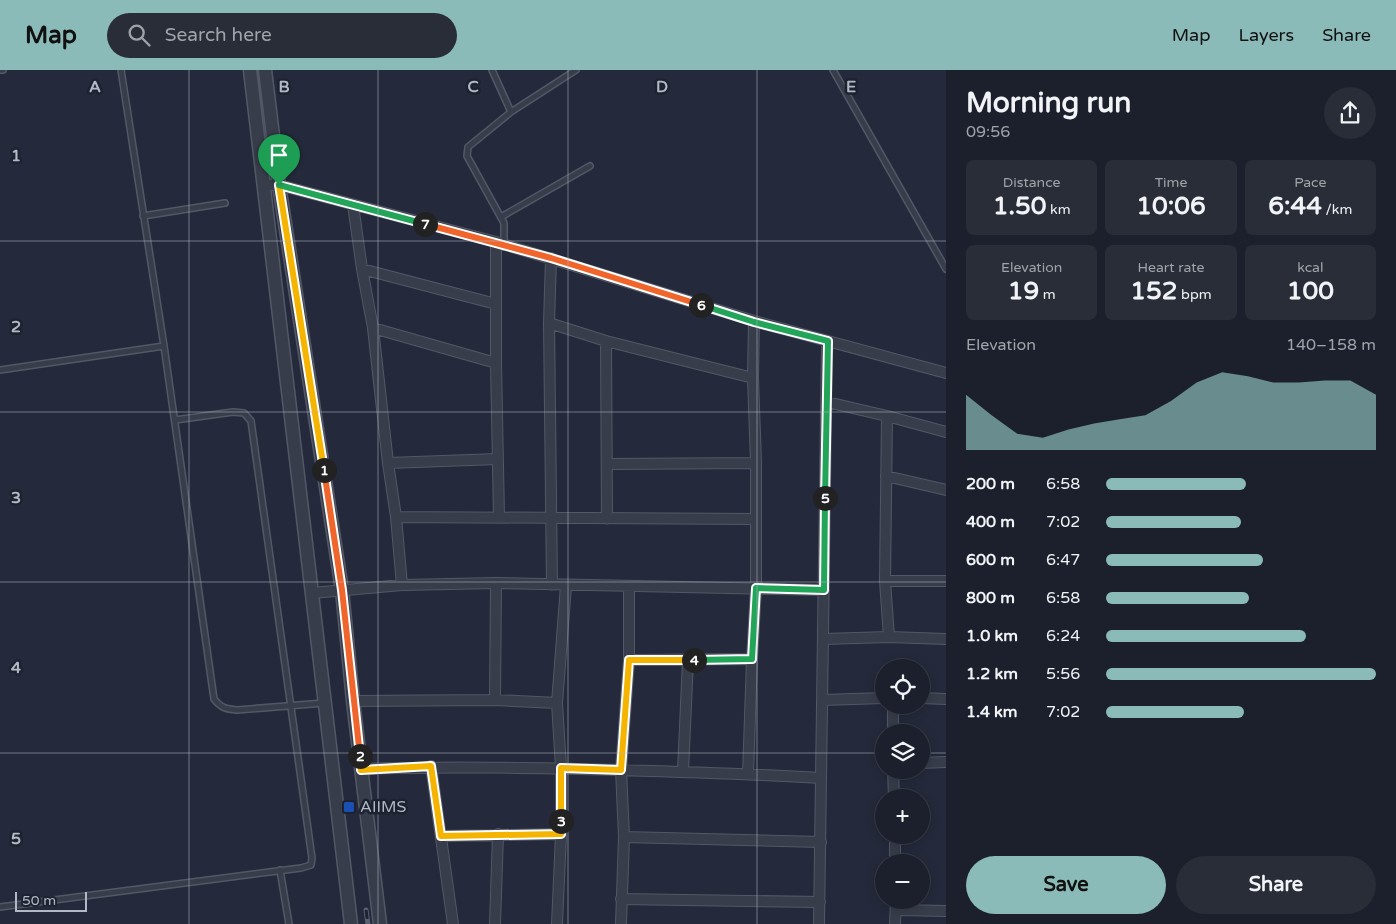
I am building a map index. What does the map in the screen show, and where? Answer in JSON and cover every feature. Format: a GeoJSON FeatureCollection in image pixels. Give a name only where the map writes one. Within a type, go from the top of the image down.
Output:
{"type":"FeatureCollection","features":[{"type":"Feature","properties":{"kind":"street"},"geometry":{"type":"LineString","coordinates":[[250,70],[351,924]]}},
{"type":"Feature","properties":{"kind":"street"},"geometry":{"type":"LineString","coordinates":[[264,70],[279,185],[342,590],[353,701],[380,924]]}},
{"type":"Feature","properties":{"kind":"street"},"geometry":{"type":"LineString","coordinates":[[264,185],[279,185],[551,258],[754,322],[946,373]]}},
{"type":"Feature","properties":{"kind":"street"},"geometry":{"type":"LineString","coordinates":[[353,205],[372,328],[396,517],[402,584]]}},
{"type":"Feature","properties":{"kind":"street"},"geometry":{"type":"LineString","coordinates":[[499,517],[496,304],[500,244]]}},
{"type":"Feature","properties":{"kind":"street"},"geometry":{"type":"LineString","coordinates":[[551,258],[549,323],[552,585]]}},
{"type":"Feature","properties":{"kind":"street"},"geometry":{"type":"LineString","coordinates":[[362,269],[496,304]]}},
{"type":"Feature","properties":{"kind":"street"},"geometry":{"type":"LineString","coordinates":[[748,774],[756,588],[754,322]]}},
{"type":"Feature","properties":{"kind":"street"},"geometry":{"type":"LineString","coordinates":[[549,323],[606,341],[753,378]]}},
{"type":"Feature","properties":{"kind":"street"},"geometry":{"type":"LineString","coordinates":[[372,328],[496,363]]}},
{"type":"Feature","properties":{"kind":"street"},"geometry":{"type":"LineString","coordinates":[[606,341],[607,519]]}},
{"type":"Feature","properties":{"kind":"street"},"geometry":{"type":"LineString","coordinates":[[819,924],[828,341]]}},
{"type":"Feature","properties":{"kind":"street"},"geometry":{"type":"LineString","coordinates":[[827,402],[946,432]]}},
{"type":"Feature","properties":{"kind":"street"},"geometry":{"type":"LineString","coordinates":[[887,416],[885,581],[889,637]]}},
{"type":"Feature","properties":{"kind":"street"},"geometry":{"type":"LineString","coordinates":[[388,463],[498,459]]}},
{"type":"Feature","properties":{"kind":"street"},"geometry":{"type":"LineString","coordinates":[[607,464],[756,463]]}},
{"type":"Feature","properties":{"kind":"street"},"geometry":{"type":"LineString","coordinates":[[886,476],[946,490]]}},
{"type":"Feature","properties":{"kind":"street"},"geometry":{"type":"LineString","coordinates":[[396,517],[755,519]]}},
{"type":"Feature","properties":{"kind":"street"},"geometry":{"type":"LineString","coordinates":[[885,581],[946,581]]}},
{"type":"Feature","properties":{"kind":"street"},"geometry":{"type":"LineString","coordinates":[[312,593],[402,584],[496,583],[566,586],[824,590]]}},
{"type":"Feature","properties":{"kind":"street"},"geometry":{"type":"LineString","coordinates":[[495,700],[496,583]]}},
{"type":"Feature","properties":{"kind":"street"},"geometry":{"type":"LineString","coordinates":[[557,924],[561,834],[561,768],[557,703],[566,586]]}},
{"type":"Feature","properties":{"kind":"street"},"geometry":{"type":"LineString","coordinates":[[621,924],[624,837],[621,770],[629,660],[629,587]]}},
{"type":"Feature","properties":{"kind":"street"},"geometry":{"type":"LineString","coordinates":[[823,639],[889,637],[946,639]]}},
{"type":"Feature","properties":{"kind":"street"},"geometry":{"type":"LineString","coordinates":[[629,660],[752,659]]}},
{"type":"Feature","properties":{"kind":"street"},"geometry":{"type":"LineString","coordinates":[[683,771],[688,660]]}},
{"type":"Feature","properties":{"kind":"street"},"geometry":{"type":"LineString","coordinates":[[822,700],[875,698]]}},
{"type":"Feature","properties":{"kind":"street"},"geometry":{"type":"LineString","coordinates":[[930,698],[946,699]]}},
{"type":"Feature","properties":{"kind":"street"},"geometry":{"type":"LineString","coordinates":[[353,701],[495,700],[557,703]]}},
{"type":"Feature","properties":{"kind":"street"},"geometry":{"type":"LineString","coordinates":[[930,763],[946,762]]}},
{"type":"Feature","properties":{"kind":"street"},"geometry":{"type":"LineString","coordinates":[[361,770],[431,766],[561,768],[683,771],[821,778]]}},
{"type":"Feature","properties":{"kind":"street"},"geometry":{"type":"LineString","coordinates":[[431,766],[453,924]]}},
{"type":"Feature","properties":{"kind":"street"},"geometry":{"type":"LineString","coordinates":[[495,924],[498,834]]}},
{"type":"Feature","properties":{"kind":"street"},"geometry":{"type":"LineString","coordinates":[[441,836],[561,834]]}},
{"type":"Feature","properties":{"kind":"street"},"geometry":{"type":"LineString","coordinates":[[624,837],[821,842]]}},
{"type":"Feature","properties":{"kind":"street"},"geometry":{"type":"LineString","coordinates":[[622,899],[820,902]]}},
{"type":"Feature","properties":{"kind":"street"},"geometry":{"type":"LineString","coordinates":[[895,924],[896,909]]}},
{"type":"Feature","properties":{"kind":"street"},"geometry":{"type":"LineString","coordinates":[[929,909],[946,911]]}},
{"type":"Feature","properties":{"kind":"lane"},"geometry":{"type":"LineString","coordinates":[[121,70],[175,420],[214,699],[220,706],[226,709],[237,710],[325,703]]}},
{"type":"Feature","properties":{"kind":"lane"},"geometry":{"type":"LineString","coordinates":[[492,70],[511,112]]}},
{"type":"Feature","properties":{"kind":"lane"},"geometry":{"type":"LineString","coordinates":[[500,244],[504,227],[466,153],[468,147],[511,112],[576,70]]}},
{"type":"Feature","properties":{"kind":"lane"},"geometry":{"type":"LineString","coordinates":[[833,70],[946,269]]}},
{"type":"Feature","properties":{"kind":"lane"},"geometry":{"type":"LineString","coordinates":[[501,218],[590,166]]}},
{"type":"Feature","properties":{"kind":"lane"},"geometry":{"type":"LineString","coordinates":[[143,216],[225,203]]}},
{"type":"Feature","properties":{"kind":"lane"},"geometry":{"type":"LineString","coordinates":[[0,370],[164,346]]}},
{"type":"Feature","properties":{"kind":"lane"},"geometry":{"type":"LineString","coordinates":[[0,907],[311,865],[312,858],[291,705],[250,421],[244,413],[233,412],[175,420]]}},
{"type":"Feature","properties":{"kind":"lane"},"geometry":{"type":"LineString","coordinates":[[280,870],[289,924]]}},
{"type":"Feature","properties":{"kind":"railway"},"geometry":{"type":"LineString","coordinates":[[366,910],[368,924]]}},
{"type":"Feature","properties":{"kind":"place","name":"AIIMS"},"geometry":{"type":"Point","coordinates":[349,807]}},
{"type":"Feature","properties":{"kind":"route"},"geometry":{"type":"LineString","coordinates":[[279,185],[496,242],[754,322],[828,341],[824,590],[756,588],[752,659],[629,660],[621,770],[561,768],[561,834],[441,836],[431,766],[361,770],[342,590],[279,185]]}}]}
